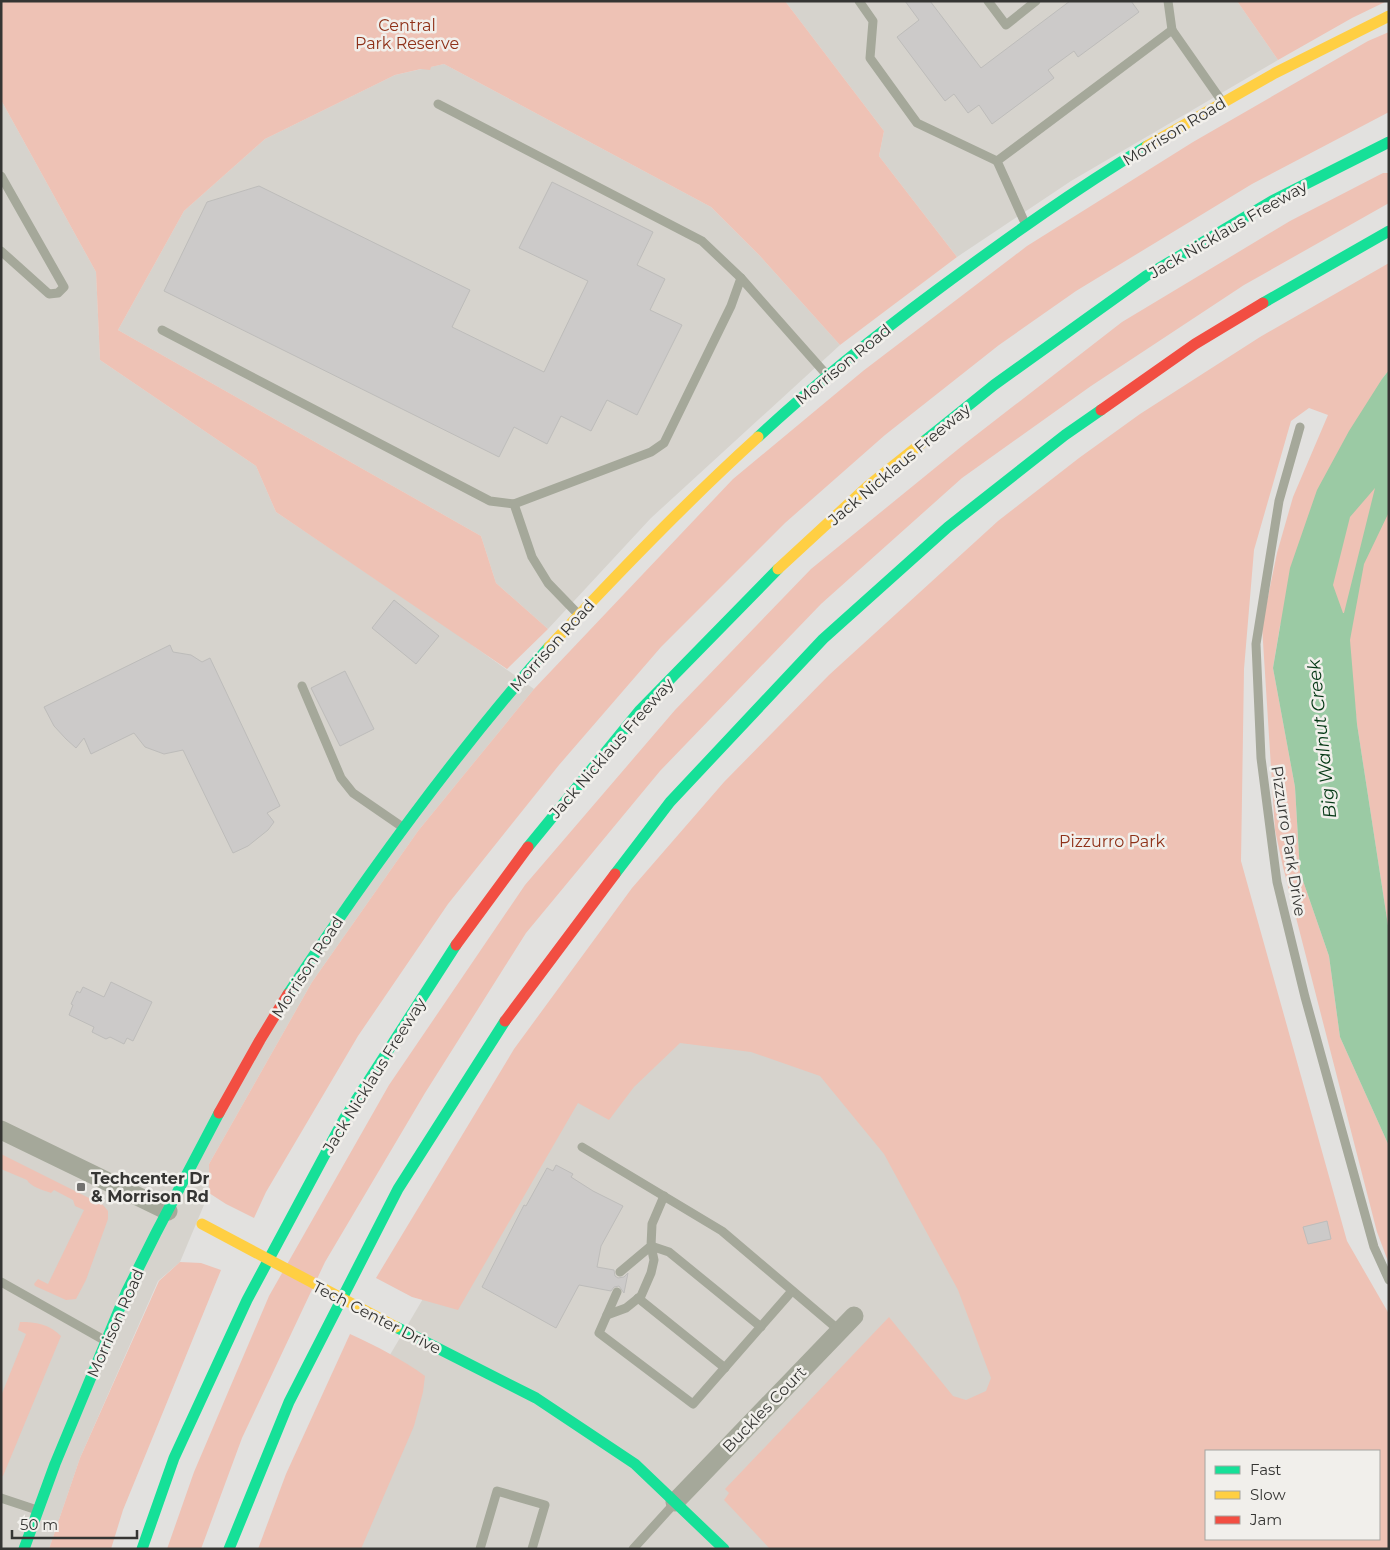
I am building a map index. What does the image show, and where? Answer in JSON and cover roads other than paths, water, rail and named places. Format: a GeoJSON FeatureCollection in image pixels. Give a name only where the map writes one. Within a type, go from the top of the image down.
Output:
{"type":"FeatureCollection","features":[{"type":"Feature","properties":{"kind":"main road","name":"Morrison Road"},"geometry":{"type":"LineString","coordinates":[[24,1549],[58,1455],[138,1267],[172,1213],[241,1072],[286,998],[359,888],[466,745],[530,668],[629,560],[718,472],[862,347],[930,295],[1090,181],[1223,102],[1325,46],[1389,16]]}},
{"type":"Feature","properties":{"kind":"main road","name":"Jack Nicklaus Freeway"},"geometry":{"type":"LineString","coordinates":[[142,1549],[174,1458],[246,1300],[344,1119],[464,932],[518,858],[640,710],[779,568],[868,486],[994,385],[1146,276],[1272,201],[1389,142]]}},
{"type":"Feature","properties":{"kind":"main road"},"geometry":{"type":"LineString","coordinates":[[229,1549],[289,1402],[398,1189],[513,1008],[670,802],[823,639],[948,527],[1064,435],[1195,344],[1293,284],[1389,231]]}},
{"type":"Feature","properties":{"kind":"main road","name":"Tech Center Drive"},"geometry":{"type":"LineString","coordinates":[[198,1223],[536,1398],[635,1464],[724,1549]]}},
{"type":"Feature","properties":{"kind":"street"},"geometry":{"type":"LineString","coordinates":[[1,1130],[172,1213]]}},
{"type":"Feature","properties":{"kind":"street","name":"Buckles Court"},"geometry":{"type":"LineString","coordinates":[[675,1502],[854,1316]]}},
{"type":"Feature","properties":{"kind":"lane"},"geometry":{"type":"LineString","coordinates":[[859,1],[873,21],[870,58],[917,123],[997,161],[1026,225]]}},
{"type":"Feature","properties":{"kind":"lane"},"geometry":{"type":"LineString","coordinates":[[988,1],[1006,25],[1036,1]]}},
{"type":"Feature","properties":{"kind":"lane"},"geometry":{"type":"LineString","coordinates":[[1168,1],[1172,30],[1223,102]]}},
{"type":"Feature","properties":{"kind":"lane"},"geometry":{"type":"LineString","coordinates":[[997,161],[1172,30]]}},
{"type":"Feature","properties":{"kind":"lane"},"geometry":{"type":"LineString","coordinates":[[438,104],[702,241],[742,278],[828,376]]}},
{"type":"Feature","properties":{"kind":"lane"},"geometry":{"type":"LineString","coordinates":[[1,176],[64,287],[58,293],[49,294],[1,251]]}},
{"type":"Feature","properties":{"kind":"lane"},"geometry":{"type":"LineString","coordinates":[[162,330],[490,501],[514,504],[651,452],[664,443],[731,306],[742,278]]}},
{"type":"Feature","properties":{"kind":"lane","name":"Pizzurro Park Drive"},"geometry":{"type":"LineString","coordinates":[[1300,428],[1279,501],[1256,644],[1261,758],[1277,882],[1305,997],[1374,1247],[1389,1280]]}},
{"type":"Feature","properties":{"kind":"lane"},"geometry":{"type":"LineString","coordinates":[[514,504],[532,557],[537,566],[548,582],[579,614]]}},
{"type":"Feature","properties":{"kind":"lane"},"geometry":{"type":"LineString","coordinates":[[302,686],[340,778],[352,793],[403,828]]}},
{"type":"Feature","properties":{"kind":"lane"},"geometry":{"type":"LineString","coordinates":[[582,1147],[722,1231],[840,1331]]}},
{"type":"Feature","properties":{"kind":"lane"},"geometry":{"type":"LineString","coordinates":[[606,1315],[626,1308],[641,1296],[651,1273],[654,1260],[650,1246],[652,1224],[664,1196]]}},
{"type":"Feature","properties":{"kind":"lane"},"geometry":{"type":"LineString","coordinates":[[620,1272],[650,1246]]}},
{"type":"Feature","properties":{"kind":"lane"},"geometry":{"type":"LineString","coordinates":[[650,1246],[669,1252],[761,1326]]}},
{"type":"Feature","properties":{"kind":"lane"},"geometry":{"type":"LineString","coordinates":[[1,1282],[106,1341]]}},
{"type":"Feature","properties":{"kind":"lane"},"geometry":{"type":"LineString","coordinates":[[617,1292],[599,1333],[693,1404],[792,1291]]}},
{"type":"Feature","properties":{"kind":"lane"},"geometry":{"type":"LineString","coordinates":[[638,1298],[725,1368]]}},
{"type":"Feature","properties":{"kind":"lane"},"geometry":{"type":"LineString","coordinates":[[480,1549],[497,1491],[545,1505],[532,1549]]}},
{"type":"Feature","properties":{"kind":"lane"},"geometry":{"type":"LineString","coordinates":[[1,1498],[37,1510]]}},
{"type":"Feature","properties":{"kind":"lane"},"geometry":{"type":"LineString","coordinates":[[633,1549],[675,1502]]}},
{"type":"Feature","properties":{"kind":"water","name":"Big Walnut Creek"},"geometry":{"type":"Polygon","coordinates":[[[1389,370],[1389,512],[1364,564],[1350,640],[1357,724],[1389,932],[1389,1146],[1340,1037],[1329,956],[1300,872],[1295,787],[1273,668],[1290,568],[1317,490],[1349,431],[1389,370]],[[1375,488],[1350,517],[1333,585],[1344,613],[1375,488]]]}},
{"type":"Feature","properties":{"kind":"place","name":"Techcenter Dr & Morrison Rd"},"geometry":{"type":"Point","coordinates":[81,1187]}},
{"type":"Feature","properties":{"kind":"park label","name":"Central Park Reserve"},"geometry":{"type":"Point","coordinates":[407,34]}},
{"type":"Feature","properties":{"kind":"park label","name":"Pizzurro Park"},"geometry":{"type":"Point","coordinates":[1112,841]}}]}
